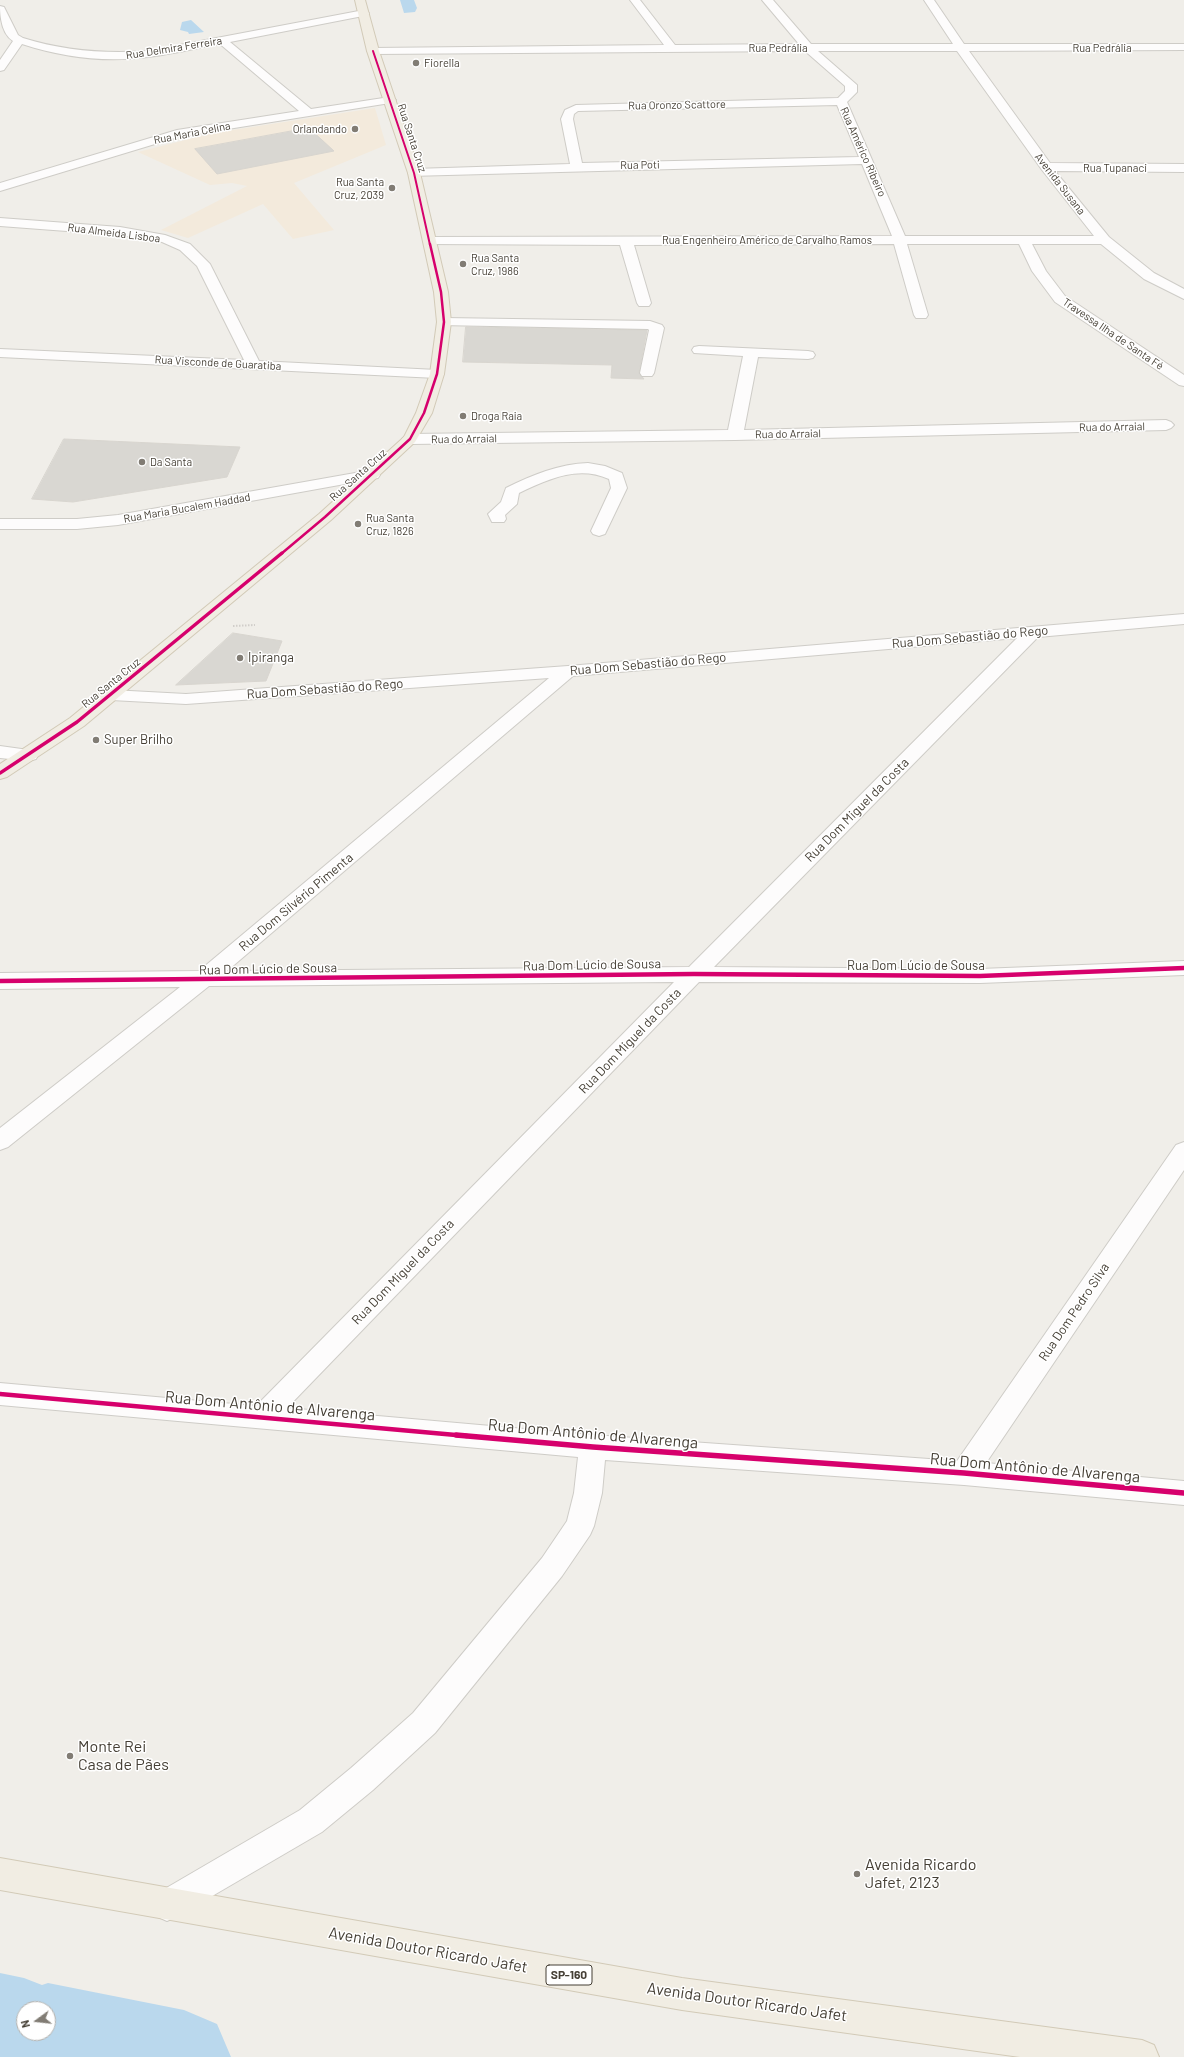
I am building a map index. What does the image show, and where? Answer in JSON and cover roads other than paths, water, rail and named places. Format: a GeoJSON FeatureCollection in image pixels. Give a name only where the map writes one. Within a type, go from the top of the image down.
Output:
{"type":"FeatureCollection","features":[{"type":"Feature","properties":{"kind":"main road","name":"Rua Santa Cruz"},"geometry":{"type":"LineString","coordinates":[[0,774],[77,722],[325,517],[410,439],[424,414],[437,374],[444,322],[442,292],[414,172],[373,51],[360,0]]}},
{"type":"Feature","properties":{"kind":"main road","name":"Avenida Doutor Ricardo Jafet"},"geometry":{"type":"LineString","coordinates":[[0,1874],[167,1905],[682,1994],[1142,2057]]}},
{"type":"Feature","properties":{"kind":"street"},"geometry":{"type":"LineString","coordinates":[[635,0],[672,48]]}},
{"type":"Feature","properties":{"kind":"street","name":"Rua Américo Ribeiro"},"geometry":{"type":"LineString","coordinates":[[767,0],[808,48],[851,85],[851,92],[841,101],[897,231],[921,314]]}},
{"type":"Feature","properties":{"kind":"street","name":"Avenida Susana"},"geometry":{"type":"LineString","coordinates":[[929,0],[961,48],[1046,167],[1104,240],[1149,276],[1184,295]]}},
{"type":"Feature","properties":{"kind":"street"},"geometry":{"type":"LineString","coordinates":[[0,9],[16,38]]}},
{"type":"Feature","properties":{"kind":"street","name":"Rua Delmira Ferreira"},"geometry":{"type":"LineString","coordinates":[[16,38],[54,52],[116,57],[148,54],[223,41],[364,13]]}},
{"type":"Feature","properties":{"kind":"street"},"geometry":{"type":"LineString","coordinates":[[0,39],[16,38]]}},
{"type":"Feature","properties":{"kind":"street"},"geometry":{"type":"LineString","coordinates":[[0,68],[16,38]]}},
{"type":"Feature","properties":{"kind":"street"},"geometry":{"type":"LineString","coordinates":[[223,41],[308,113]]}},
{"type":"Feature","properties":{"kind":"street","name":"Rua Pedrália"},"geometry":{"type":"LineString","coordinates":[[373,51],[672,48],[1184,47]]}},
{"type":"Feature","properties":{"kind":"street","name":"Rua Maria Celina"},"geometry":{"type":"LineString","coordinates":[[0,187],[177,134],[390,100]]}},
{"type":"Feature","properties":{"kind":"street","name":"Rua Oronzo Scattore"},"geometry":{"type":"LineString","coordinates":[[577,167],[567,118],[569,112],[576,108],[841,101]]}},
{"type":"Feature","properties":{"kind":"street","name":"Rua Poti"},"geometry":{"type":"LineString","coordinates":[[414,172],[867,160]]}},
{"type":"Feature","properties":{"kind":"street","name":"Rua Tupanaci"},"geometry":{"type":"LineString","coordinates":[[1046,167],[1184,168]]}},
{"type":"Feature","properties":{"kind":"street","name":"Rua Almeida Lisboa"},"geometry":{"type":"LineString","coordinates":[[0,222],[120,231],[165,239],[185,247],[203,264],[213,281],[253,364]]}},
{"type":"Feature","properties":{"kind":"street","name":"Rua Engenheiro Américo de Carvalho Ramos"},"geometry":{"type":"LineString","coordinates":[[430,240],[1104,240]]}},
{"type":"Feature","properties":{"kind":"street","name":"Travessa Ilha de Santa Fé"},"geometry":{"type":"LineString","coordinates":[[1024,240],[1034,265],[1046,285],[1060,299],[1110,334],[1184,382]]}},
{"type":"Feature","properties":{"kind":"street"},"geometry":{"type":"LineString","coordinates":[[626,241],[644,303]]}},
{"type":"Feature","properties":{"kind":"street"},"geometry":{"type":"LineString","coordinates":[[444,322],[601,323],[650,325],[657,328],[647,373]]}},
{"type":"Feature","properties":{"kind":"street"},"geometry":{"type":"LineString","coordinates":[[699,350],[751,354],[808,355]]}},
{"type":"Feature","properties":{"kind":"street","name":"Rua Visconde de Guaratiba"},"geometry":{"type":"LineString","coordinates":[[0,353],[437,374]]}},
{"type":"Feature","properties":{"kind":"street"},"geometry":{"type":"LineString","coordinates":[[735,435],[751,354]]}},
{"type":"Feature","properties":{"kind":"street","name":"Rua do Arraial"},"geometry":{"type":"LineString","coordinates":[[410,439],[735,435],[1166,425]]}},
{"type":"Feature","properties":{"kind":"street"},"geometry":{"type":"LineString","coordinates":[[498,519],[496,514],[509,504],[512,490],[516,488],[544,476],[568,469],[598,469],[616,476],[619,488],[599,531]]}},
{"type":"Feature","properties":{"kind":"street","name":"Rua Maria Bucalem Haddad"},"geometry":{"type":"LineString","coordinates":[[0,524],[77,524],[118,520],[372,475]]}},
{"type":"Feature","properties":{"kind":"street","name":"Rua Dom Sebastião do Rego"},"geometry":{"type":"LineString","coordinates":[[111,695],[186,699],[568,671],[1184,619]]}},
{"type":"Feature","properties":{"kind":"street","name":"Rua Dom Miguel da Costa"},"geometry":{"type":"LineString","coordinates":[[261,1418],[694,974],[1034,631]]}},
{"type":"Feature","properties":{"kind":"street","name":"Rua Dom Silvério Pimenta"},"geometry":{"type":"LineString","coordinates":[[0,1141],[204,980],[568,671]]}},
{"type":"Feature","properties":{"kind":"street"},"geometry":{"type":"LineString","coordinates":[[0,752],[29,755]]}},
{"type":"Feature","properties":{"kind":"street","name":"Rua Dom Lúcio de Sousa"},"geometry":{"type":"LineString","coordinates":[[0,981],[694,974],[980,976],[1184,968]]}},
{"type":"Feature","properties":{"kind":"street","name":"Rua Dom Pedro Silva"},"geometry":{"type":"LineString","coordinates":[[964,1474],[1184,1152]]}},
{"type":"Feature","properties":{"kind":"street","name":"Rua Dom Antônio de Alvarenga"},"geometry":{"type":"LineString","coordinates":[[0,1394],[593,1447],[964,1474],[1184,1493]]}},
{"type":"Feature","properties":{"kind":"street"},"geometry":{"type":"LineString","coordinates":[[167,1905],[310,1821],[362,1779],[424,1723],[547,1573],[580,1526],[588,1493],[593,1447]]}},
{"type":"Feature","properties":{"kind":"water"},"geometry":{"type":"Polygon","coordinates":[[[400,0],[414,0],[417,8],[415,12],[404,13],[400,0]]]}},
{"type":"Feature","properties":{"kind":"water"},"geometry":{"type":"Polygon","coordinates":[[[191,20],[204,32],[189,34],[188,32],[180,30],[182,22],[191,20]]]}},
{"type":"Feature","properties":{"kind":"waterway"},"geometry":{"type":"LineString","coordinates":[[0,2019],[16,2022]]}},
{"type":"Feature","properties":{"kind":"waterway"},"geometry":{"type":"LineString","coordinates":[[56,2031],[184,2057]]}},
{"type":"Feature","properties":{"kind":"place","name":"Fiorella"},"geometry":{"type":"Point","coordinates":[416,63]}},
{"type":"Feature","properties":{"kind":"place","name":"Orlandando"},"geometry":{"type":"Point","coordinates":[355,129]}},
{"type":"Feature","properties":{"kind":"place","name":"Rua Santa Cruz, 2039"},"geometry":{"type":"Point","coordinates":[392,188]}},
{"type":"Feature","properties":{"kind":"place","name":"Rua Santa Cruz, 1986"},"geometry":{"type":"Point","coordinates":[463,264]}},
{"type":"Feature","properties":{"kind":"place","name":"Droga Raia"},"geometry":{"type":"Point","coordinates":[463,416]}},
{"type":"Feature","properties":{"kind":"place","name":"Da Santa"},"geometry":{"type":"Point","coordinates":[142,462]}},
{"type":"Feature","properties":{"kind":"place","name":"Rua Santa Cruz, 1826"},"geometry":{"type":"Point","coordinates":[358,524]}},
{"type":"Feature","properties":{"kind":"place","name":"Ipiranga"},"geometry":{"type":"Point","coordinates":[240,658]}},
{"type":"Feature","properties":{"kind":"place","name":"Super Brilho"},"geometry":{"type":"Point","coordinates":[96,740]}},
{"type":"Feature","properties":{"kind":"place","name":"Monte Rei Casa de Pães"},"geometry":{"type":"Point","coordinates":[70,1756]}},
{"type":"Feature","properties":{"kind":"place","name":"Avenida Ricardo Jafet, 2123"},"geometry":{"type":"Point","coordinates":[857,1874]}}]}
